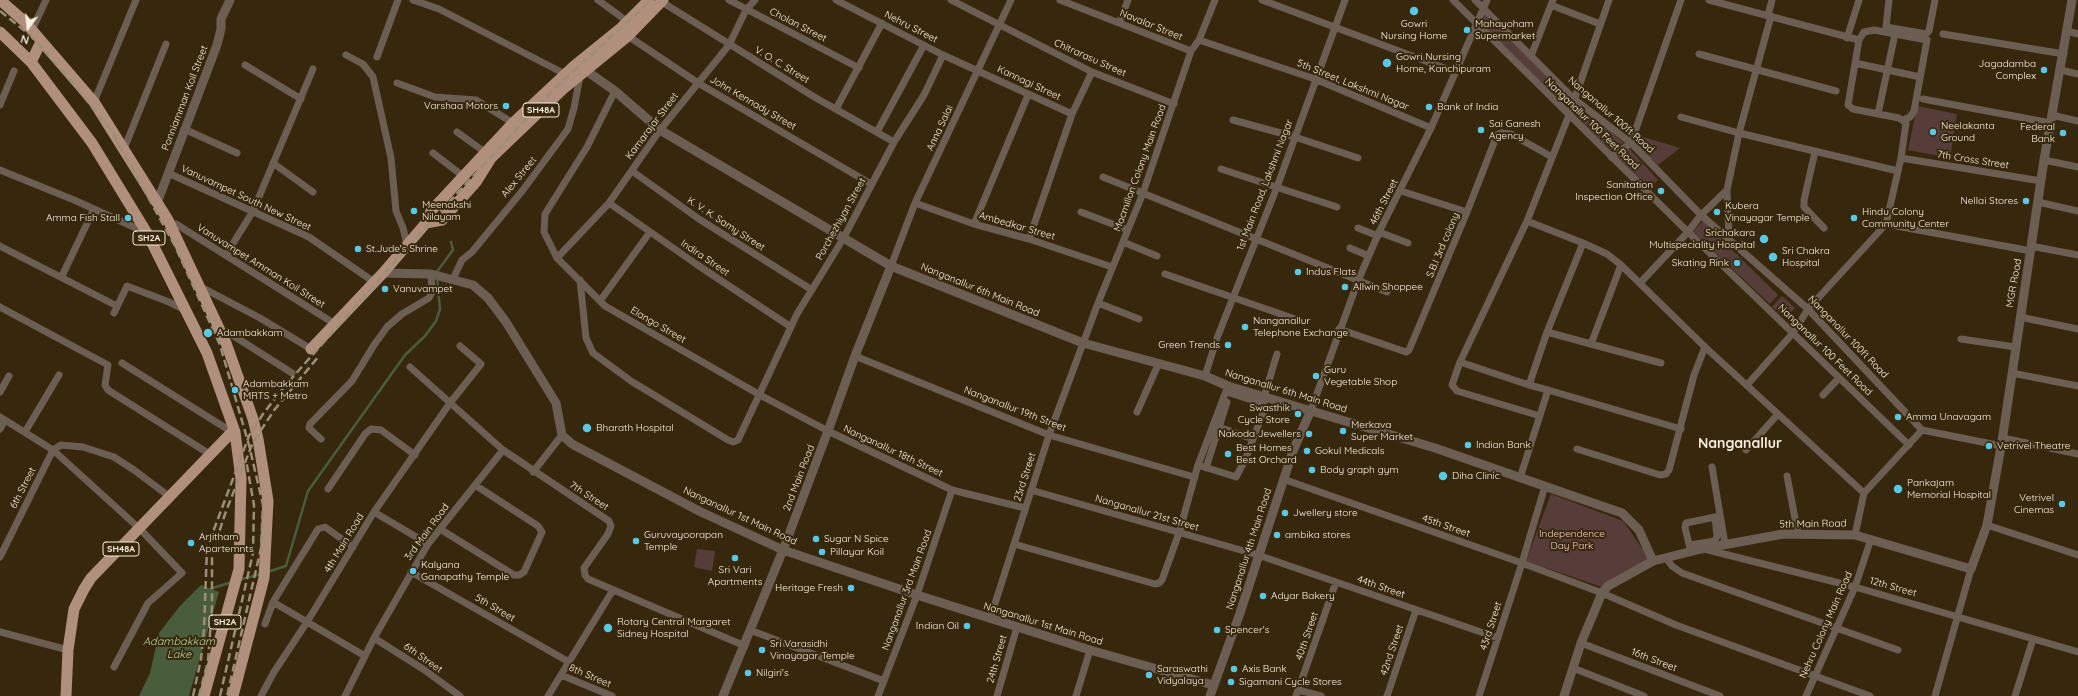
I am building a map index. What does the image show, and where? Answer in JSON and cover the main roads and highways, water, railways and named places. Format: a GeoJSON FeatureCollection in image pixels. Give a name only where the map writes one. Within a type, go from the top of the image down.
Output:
{"type":"FeatureCollection","features":[{"type":"Feature","properties":{"kind":"main road","name":"SH2A"},"geometry":{"type":"LineString","coordinates":[[0,0],[32,30],[94,102],[171,225],[201,286],[226,343],[253,419],[258,439],[268,501],[264,578],[233,696]]}},
{"type":"Feature","properties":{"kind":"main road","name":"SH48A"},"geometry":{"type":"LineString","coordinates":[[311,349],[383,273],[426,223],[431,211],[513,124],[576,64],[628,22],[649,0]]}},
{"type":"Feature","properties":{"kind":"main road","name":"SH48A"},"geometry":{"type":"LineString","coordinates":[[426,223],[442,220],[476,182],[491,158],[563,89],[628,36],[663,1]]}},
{"type":"Feature","properties":{"kind":"main road","name":"SH2A"},"geometry":{"type":"LineString","coordinates":[[0,32],[31,62],[92,143],[147,233],[207,353],[233,432],[241,479],[239,569],[204,696]]}},
{"type":"Feature","properties":{"kind":"main road"},"geometry":{"type":"LineString","coordinates":[[31,62],[41,42]]}},
{"type":"Feature","properties":{"kind":"main road","name":"SH48A"},"geometry":{"type":"LineString","coordinates":[[66,696],[68,650],[74,609],[84,589],[92,578],[233,432]]}},
{"type":"Feature","properties":{"kind":"water","name":"Adambakkam Lake"},"geometry":{"type":"Polygon","coordinates":[[[201,585],[219,592],[189,696],[139,696],[150,673],[159,633],[180,606],[201,585]]]}},
{"type":"Feature","properties":{"kind":"waterway"},"geometry":{"type":"LineString","coordinates":[[436,273],[453,250],[451,242]]}},
{"type":"Feature","properties":{"kind":"waterway"},"geometry":{"type":"LineString","coordinates":[[267,572],[286,566],[308,491],[405,355],[425,336],[436,321],[440,309],[437,278]]}},
{"type":"Feature","properties":{"kind":"waterway"},"geometry":{"type":"LineString","coordinates":[[239,580],[261,574]]}},
{"type":"Feature","properties":{"kind":"waterway"},"geometry":{"type":"LineString","coordinates":[[209,591],[210,589],[232,582]]}},
{"type":"Feature","properties":{"kind":"railway"},"geometry":{"type":"LineString","coordinates":[[193,696],[201,659],[204,629],[207,548],[249,436],[263,414],[284,387],[425,228],[553,90],[651,0]]}},
{"type":"Feature","properties":{"kind":"railway"},"geometry":{"type":"LineString","coordinates":[[0,11],[30,35],[73,83],[112,132],[175,246],[220,345],[249,445],[263,505],[261,548],[227,696]]}},
{"type":"Feature","properties":{"kind":"railway"},"geometry":{"type":"LineString","coordinates":[[199,696],[208,661],[212,607],[212,554],[225,514],[253,442],[275,409],[319,356]]}},
{"type":"Feature","properties":{"kind":"railway"},"geometry":{"type":"LineString","coordinates":[[220,696],[253,553],[254,505],[246,460]]}},
{"type":"Feature","properties":{"kind":"place","name":"Gowri Nursing Home"},"geometry":{"type":"Point","coordinates":[1414,11]}},
{"type":"Feature","properties":{"kind":"place","name":"Mahayoham Supermarket"},"geometry":{"type":"Point","coordinates":[1467,30]}},
{"type":"Feature","properties":{"kind":"place","name":"Gowri Nursing Home, Kanchipuram"},"geometry":{"type":"Point","coordinates":[1387,63]}},
{"type":"Feature","properties":{"kind":"place","name":"Jagadamba Complex"},"geometry":{"type":"Point","coordinates":[2044,70]}},
{"type":"Feature","properties":{"kind":"place","name":"Varshaa Motors"},"geometry":{"type":"Point","coordinates":[506,106]}},
{"type":"Feature","properties":{"kind":"place","name":"Bank of India"},"geometry":{"type":"Point","coordinates":[1429,107]}},
{"type":"Feature","properties":{"kind":"place","name":"Sai Ganesh Agency"},"geometry":{"type":"Point","coordinates":[1481,130]}},
{"type":"Feature","properties":{"kind":"place","name":"Neelakanta Ground"},"geometry":{"type":"Point","coordinates":[1933,132]}},
{"type":"Feature","properties":{"kind":"place","name":"Federal Bank"},"geometry":{"type":"Point","coordinates":[2063,133]}},
{"type":"Feature","properties":{"kind":"place","name":"Sanitation Inspection Office"},"geometry":{"type":"Point","coordinates":[1661,191]}},
{"type":"Feature","properties":{"kind":"place","name":"Nellai Stores"},"geometry":{"type":"Point","coordinates":[2026,201]}},
{"type":"Feature","properties":{"kind":"place","name":"Meenakshi Nilayam"},"geometry":{"type":"Point","coordinates":[414,211]}},
{"type":"Feature","properties":{"kind":"place","name":"Kubera Vinayagar Temple"},"geometry":{"type":"Point","coordinates":[1717,212]}},
{"type":"Feature","properties":{"kind":"place","name":"Amma Fish Stall"},"geometry":{"type":"Point","coordinates":[128,218]}},
{"type":"Feature","properties":{"kind":"place","name":"Hindu Colony Community Center"},"geometry":{"type":"Point","coordinates":[1854,218]}},
{"type":"Feature","properties":{"kind":"place","name":"Srichakara Multispeciality Hospital"},"geometry":{"type":"Point","coordinates":[1764,239]}},
{"type":"Feature","properties":{"kind":"place","name":"St.Jude's Shrine"},"geometry":{"type":"Point","coordinates":[358,249]}},
{"type":"Feature","properties":{"kind":"place","name":"Sri Chakra Hospital"},"geometry":{"type":"Point","coordinates":[1773,257]}},
{"type":"Feature","properties":{"kind":"place","name":"Skating Rink"},"geometry":{"type":"Point","coordinates":[1737,263]}},
{"type":"Feature","properties":{"kind":"place","name":"Indus Flats"},"geometry":{"type":"Point","coordinates":[1298,272]}},
{"type":"Feature","properties":{"kind":"place","name":"Allwin Shoppee"},"geometry":{"type":"Point","coordinates":[1345,287]}},
{"type":"Feature","properties":{"kind":"place","name":"Vanuvampet"},"geometry":{"type":"Point","coordinates":[385,289]}},
{"type":"Feature","properties":{"kind":"place","name":"Nanganallur Telephone Exchange"},"geometry":{"type":"Point","coordinates":[1245,327]}},
{"type":"Feature","properties":{"kind":"place","name":"Adambakkam"},"geometry":{"type":"Point","coordinates":[208,333]}},
{"type":"Feature","properties":{"kind":"place","name":"Green Trends"},"geometry":{"type":"Point","coordinates":[1228,345]}},
{"type":"Feature","properties":{"kind":"place","name":"Guru Vegetable Shop"},"geometry":{"type":"Point","coordinates":[1316,376]}},
{"type":"Feature","properties":{"kind":"place","name":"Adambakkam MRTS + Metro"},"geometry":{"type":"Point","coordinates":[235,390]}},
{"type":"Feature","properties":{"kind":"place","name":"Swasthik Cycle Store"},"geometry":{"type":"Point","coordinates":[1298,414]}},
{"type":"Feature","properties":{"kind":"place","name":"Amma Unavagam"},"geometry":{"type":"Point","coordinates":[1898,417]}},
{"type":"Feature","properties":{"kind":"place","name":"Bharath Hospital"},"geometry":{"type":"Point","coordinates":[587,428]}},
{"type":"Feature","properties":{"kind":"place","name":"Merkava Super Market"},"geometry":{"type":"Point","coordinates":[1343,431]}},
{"type":"Feature","properties":{"kind":"place","name":"Nakoda Jewellers"},"geometry":{"type":"Point","coordinates":[1309,434]}},
{"type":"Feature","properties":{"kind":"place","name":"Indian Bank"},"geometry":{"type":"Point","coordinates":[1468,445]}},
{"type":"Feature","properties":{"kind":"place","name":"Vetrivel Theatre"},"geometry":{"type":"Point","coordinates":[1989,446]}},
{"type":"Feature","properties":{"kind":"place","name":"Gokul Medicals"},"geometry":{"type":"Point","coordinates":[1307,451]}},
{"type":"Feature","properties":{"kind":"place","name":"Best Homes Best Orchard"},"geometry":{"type":"Point","coordinates":[1228,454]}},
{"type":"Feature","properties":{"kind":"place","name":"Body graph gym"},"geometry":{"type":"Point","coordinates":[1312,470]}},
{"type":"Feature","properties":{"kind":"place","name":"Diha Clinic"},"geometry":{"type":"Point","coordinates":[1443,476]}},
{"type":"Feature","properties":{"kind":"place","name":"Pankajam Memorial Hospital"},"geometry":{"type":"Point","coordinates":[1898,489]}},
{"type":"Feature","properties":{"kind":"place","name":"Vetrivel Cinemas"},"geometry":{"type":"Point","coordinates":[2062,504]}},
{"type":"Feature","properties":{"kind":"place","name":"Jwellery store"},"geometry":{"type":"Point","coordinates":[1285,513]}},
{"type":"Feature","properties":{"kind":"place","name":"ambika stores"},"geometry":{"type":"Point","coordinates":[1277,535]}},
{"type":"Feature","properties":{"kind":"place","name":"Sugar N Spice"},"geometry":{"type":"Point","coordinates":[816,539]}},
{"type":"Feature","properties":{"kind":"place","name":"Guruvayoorapan Temple"},"geometry":{"type":"Point","coordinates":[636,541]}},
{"type":"Feature","properties":{"kind":"place","name":"Arjitham Apartemnts"},"geometry":{"type":"Point","coordinates":[191,543]}},
{"type":"Feature","properties":{"kind":"place","name":"Pillayar Koil"},"geometry":{"type":"Point","coordinates":[822,552]}},
{"type":"Feature","properties":{"kind":"place","name":"Sri Vari Apartments"},"geometry":{"type":"Point","coordinates":[735,558]}},
{"type":"Feature","properties":{"kind":"place","name":"Kalyana Ganapathy Temple"},"geometry":{"type":"Point","coordinates":[413,571]}},
{"type":"Feature","properties":{"kind":"place","name":"Heritage Fresh"},"geometry":{"type":"Point","coordinates":[851,588]}},
{"type":"Feature","properties":{"kind":"place","name":"Adyar Bakery"},"geometry":{"type":"Point","coordinates":[1263,596]}},
{"type":"Feature","properties":{"kind":"place","name":"Indian Oil"},"geometry":{"type":"Point","coordinates":[967,626]}},
{"type":"Feature","properties":{"kind":"place","name":"Rotary Central Margaret Sidney Hospital"},"geometry":{"type":"Point","coordinates":[608,628]}},
{"type":"Feature","properties":{"kind":"place","name":"Spencer's"},"geometry":{"type":"Point","coordinates":[1217,630]}},
{"type":"Feature","properties":{"kind":"place","name":"Sri Varasidhi Vinayagar Temple"},"geometry":{"type":"Point","coordinates":[762,650]}},
{"type":"Feature","properties":{"kind":"place","name":"Axis Bank"},"geometry":{"type":"Point","coordinates":[1234,669]}},
{"type":"Feature","properties":{"kind":"place","name":"Nilgiri's"},"geometry":{"type":"Point","coordinates":[748,673]}},
{"type":"Feature","properties":{"kind":"place","name":"Saraswathi Vidyalaya"},"geometry":{"type":"Point","coordinates":[1149,675]}},
{"type":"Feature","properties":{"kind":"place","name":"Sigamani Cycle Stores"},"geometry":{"type":"Point","coordinates":[1231,682]}},
{"type":"Feature","properties":{"kind":"district","name":"Nanganallur"},"geometry":{"type":"Point","coordinates":[1740,444]}},
{"type":"Feature","properties":{"kind":"park label","name":"Independence Day Park"},"geometry":{"type":"Point","coordinates":[1572,540]}}]}
